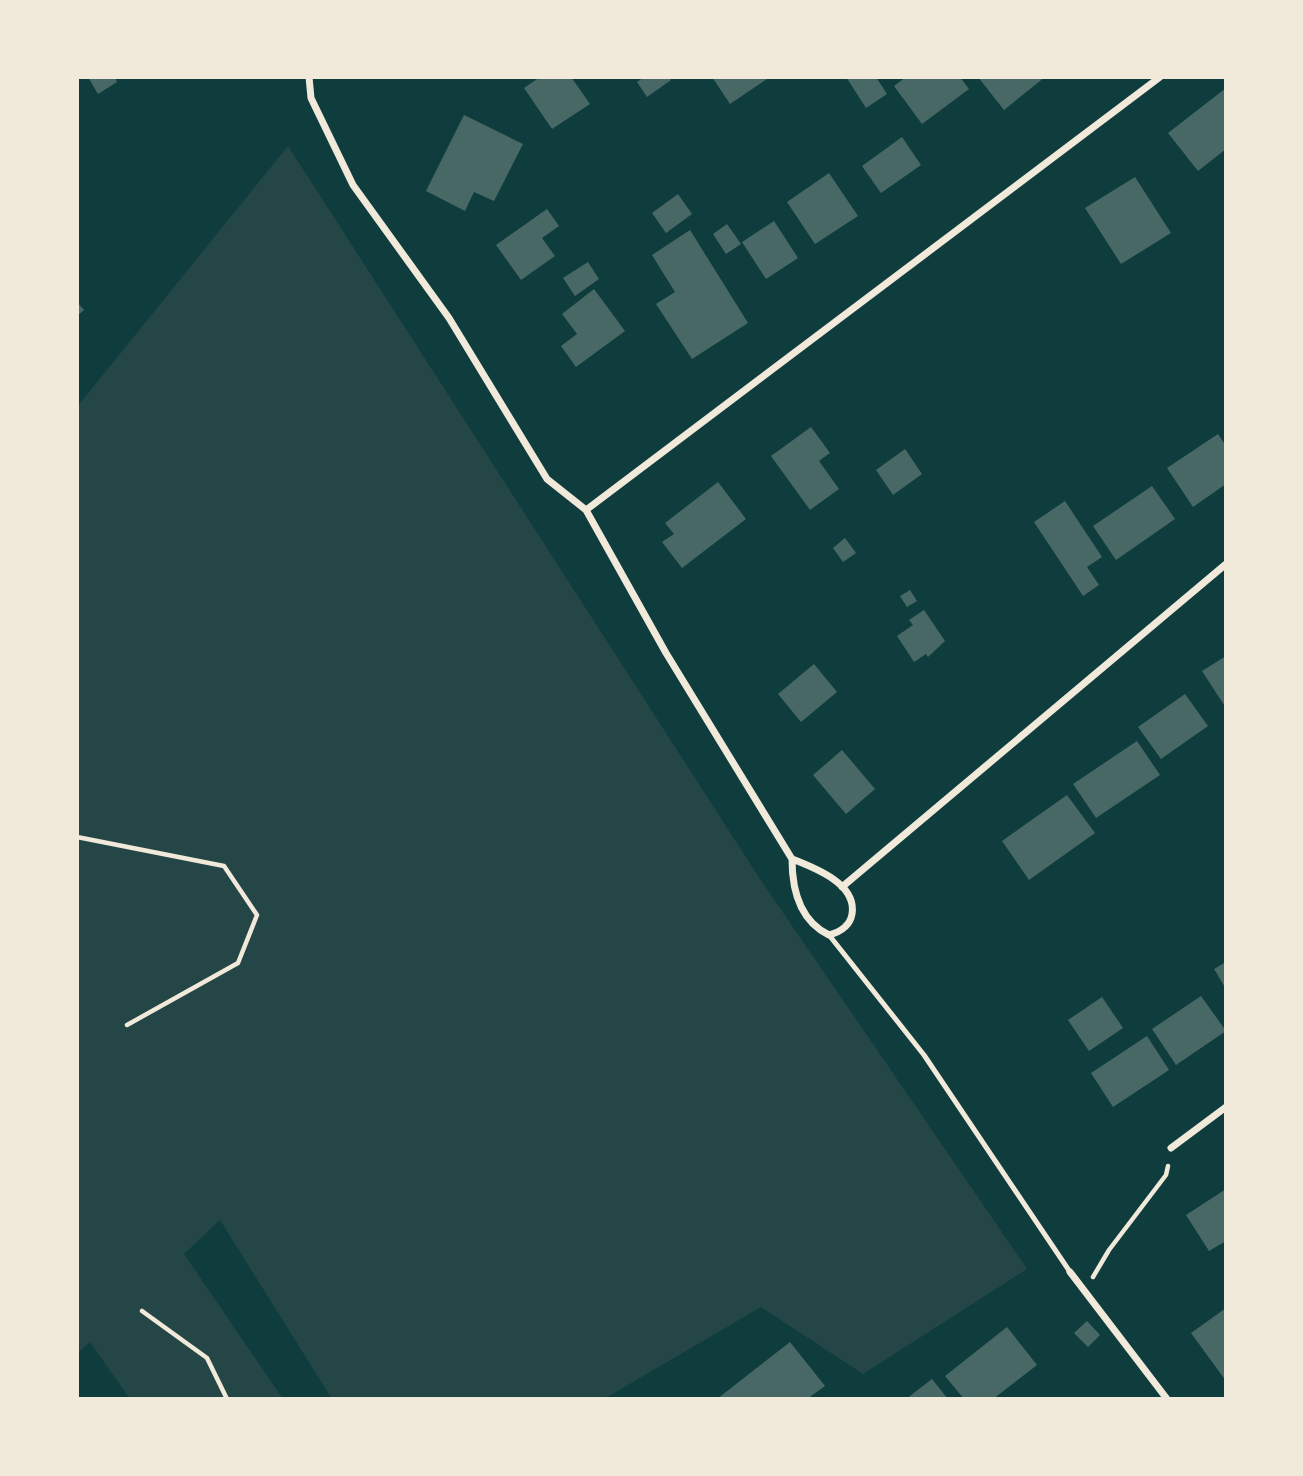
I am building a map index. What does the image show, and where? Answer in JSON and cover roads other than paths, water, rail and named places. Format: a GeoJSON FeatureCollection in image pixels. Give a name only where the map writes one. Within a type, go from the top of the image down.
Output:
{"type":"FeatureCollection","features":[{"type":"Feature","properties":{"kind":"street"},"geometry":{"type":"LineString","coordinates":[[309,77],[311,98],[353,185],[449,318],[547,479],[586,510],[666,653],[792,859],[792,879],[804,914],[820,931],[829,935],[840,932],[851,920],[853,906],[842,887],[813,867],[792,859]]}},
{"type":"Feature","properties":{"kind":"street"},"geometry":{"type":"LineString","coordinates":[[586,510],[1160,77]]}},
{"type":"Feature","properties":{"kind":"street"},"geometry":{"type":"LineString","coordinates":[[842,887],[985,770],[1226,564]]}},
{"type":"Feature","properties":{"kind":"street"},"geometry":{"type":"LineString","coordinates":[[1171,1148],[1226,1107]]}},
{"type":"Feature","properties":{"kind":"street"},"geometry":{"type":"LineString","coordinates":[[1070,1272],[1167,1399]]}},
{"type":"Feature","properties":{"kind":"lane"},"geometry":{"type":"LineString","coordinates":[[829,935],[924,1055],[1070,1272]]}}]}
